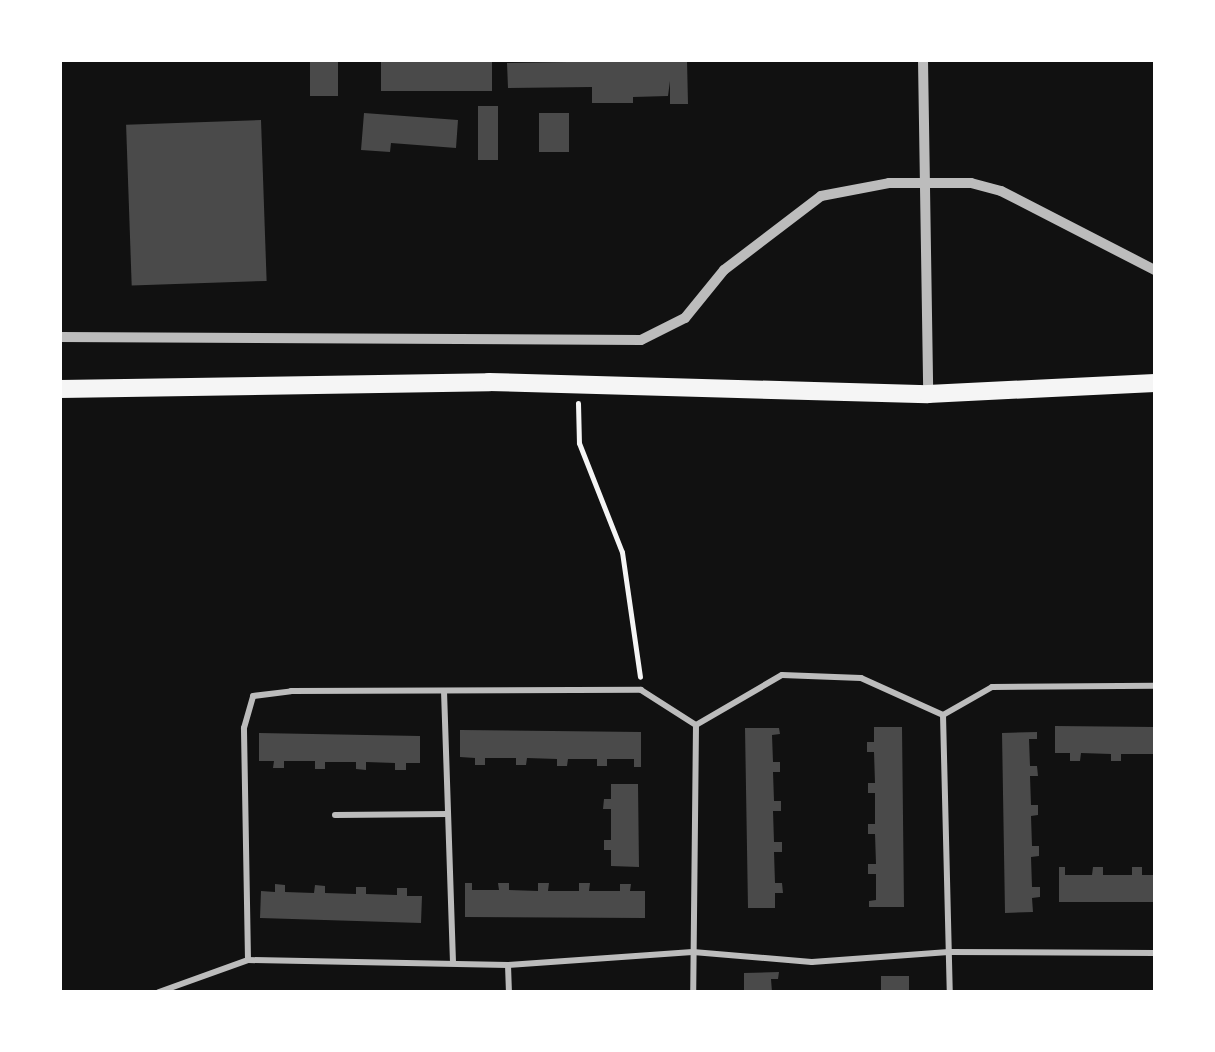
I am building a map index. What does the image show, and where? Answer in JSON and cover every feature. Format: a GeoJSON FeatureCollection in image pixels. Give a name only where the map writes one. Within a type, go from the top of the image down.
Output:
{"type":"FeatureCollection","features":[{"type":"Feature","properties":{"kind":"main road"},"geometry":{"type":"LineString","coordinates":[[60,389],[489,382],[928,394],[1155,383]]}},
{"type":"Feature","properties":{"kind":"street"},"geometry":{"type":"LineString","coordinates":[[923,60],[928,394]]}},
{"type":"Feature","properties":{"kind":"street"},"geometry":{"type":"LineString","coordinates":[[60,337],[641,340],[684,318],[724,270],[821,196],[924,181],[1002,190],[1155,270]]}},
{"type":"Feature","properties":{"kind":"lane"},"geometry":{"type":"LineString","coordinates":[[696,725],[782,674],[861,678],[943,715]]}},
{"type":"Feature","properties":{"kind":"lane"},"geometry":{"type":"LineString","coordinates":[[943,715],[992,687],[1155,686]]}},
{"type":"Feature","properties":{"kind":"lane"},"geometry":{"type":"LineString","coordinates":[[248,960],[244,728],[253,696],[291,691],[641,690],[696,725]]}},
{"type":"Feature","properties":{"kind":"lane"},"geometry":{"type":"LineString","coordinates":[[444,691],[453,962]]}},
{"type":"Feature","properties":{"kind":"lane"},"geometry":{"type":"LineString","coordinates":[[943,715],[950,992]]}},
{"type":"Feature","properties":{"kind":"lane"},"geometry":{"type":"LineString","coordinates":[[693,992],[696,725]]}},
{"type":"Feature","properties":{"kind":"lane"},"geometry":{"type":"LineString","coordinates":[[335,816],[448,814]]}},
{"type":"Feature","properties":{"kind":"lane"},"geometry":{"type":"LineString","coordinates":[[159,992],[248,960],[508,965],[693,952],[812,962],[949,952],[1155,953]]}},
{"type":"Feature","properties":{"kind":"lane"},"geometry":{"type":"LineString","coordinates":[[508,965],[509,992]]}},
{"type":"Feature","properties":{"kind":"path"},"geometry":{"type":"LineString","coordinates":[[577,385],[579,442],[622,552],[641,690]]}},
{"type":"Feature","properties":{"kind":"building"},"geometry":{"type":"Polygon","coordinates":[[[310,60],[338,60],[338,96],[310,96],[310,60]]]}},
{"type":"Feature","properties":{"kind":"building"},"geometry":{"type":"Polygon","coordinates":[[[381,60],[492,60],[492,91],[381,91],[381,60]]]}},
{"type":"Feature","properties":{"kind":"building"},"geometry":{"type":"Polygon","coordinates":[[[687,60],[688,104],[670,104],[670,81],[668,96],[633,97],[633,103],[592,103],[592,87],[508,88],[507,63],[687,60]]]}},
{"type":"Feature","properties":{"kind":"building"},"geometry":{"type":"Polygon","coordinates":[[[478,106],[498,106],[498,160],[478,160],[478,106]]]}},
{"type":"Feature","properties":{"kind":"building"},"geometry":{"type":"Polygon","coordinates":[[[364,113],[458,120],[456,148],[391,143],[390,152],[361,150],[364,113]]]}},
{"type":"Feature","properties":{"kind":"building"},"geometry":{"type":"Polygon","coordinates":[[[539,113],[569,113],[569,152],[539,152],[539,113]]]}},
{"type":"Feature","properties":{"kind":"building"},"geometry":{"type":"Polygon","coordinates":[[[261,120],[267,281],[132,286],[126,125],[261,120]]]}},
{"type":"Feature","properties":{"kind":"building"},"geometry":{"type":"Polygon","coordinates":[[[1055,726],[1155,727],[1155,754],[1121,754],[1121,761],[1111,761],[1111,754],[1081,753],[1080,761],[1070,761],[1070,753],[1055,753],[1055,726]]]}},
{"type":"Feature","properties":{"kind":"building"},"geometry":{"type":"Polygon","coordinates":[[[874,727],[902,727],[904,907],[869,907],[869,901],[876,900],[876,874],[868,874],[868,864],[876,864],[875,834],[868,834],[868,824],[875,824],[875,793],[868,793],[868,783],[875,783],[874,752],[867,752],[867,742],[874,742],[874,727]]]}},
{"type":"Feature","properties":{"kind":"building"},"geometry":{"type":"Polygon","coordinates":[[[745,728],[779,728],[780,734],[772,735],[773,762],[780,762],[780,772],[773,772],[774,801],[781,801],[781,811],[773,811],[774,842],[782,842],[782,852],[774,852],[775,883],[782,883],[783,893],[775,893],[775,908],[748,908],[745,728]]]}},
{"type":"Feature","properties":{"kind":"building"},"geometry":{"type":"Polygon","coordinates":[[[460,730],[641,732],[641,767],[634,767],[634,759],[607,759],[607,766],[597,766],[597,759],[568,759],[567,766],[557,766],[557,759],[527,758],[526,765],[516,765],[516,758],[485,758],[485,765],[475,765],[475,758],[460,757],[460,730]]]}},
{"type":"Feature","properties":{"kind":"building"},"geometry":{"type":"Polygon","coordinates":[[[1037,732],[1037,739],[1029,739],[1030,766],[1037,766],[1038,776],[1030,776],[1031,805],[1038,805],[1038,815],[1031,816],[1032,846],[1039,846],[1039,856],[1031,857],[1032,887],[1040,887],[1040,897],[1032,898],[1033,912],[1005,913],[1002,733],[1037,732]]]}},
{"type":"Feature","properties":{"kind":"building"},"geometry":{"type":"Polygon","coordinates":[[[259,733],[420,736],[420,763],[406,763],[406,770],[395,770],[395,763],[366,762],[366,770],[356,769],[356,762],[325,762],[325,769],[315,769],[315,761],[284,761],[284,768],[273,768],[274,761],[259,761],[259,733]]]}},
{"type":"Feature","properties":{"kind":"building"},"geometry":{"type":"Polygon","coordinates":[[[611,784],[638,784],[639,867],[611,866],[611,850],[604,850],[604,840],[611,840],[611,809],[603,809],[604,799],[611,799],[611,784]]]}},
{"type":"Feature","properties":{"kind":"building"},"geometry":{"type":"Polygon","coordinates":[[[1059,867],[1065,867],[1065,875],[1092,875],[1093,867],[1103,867],[1103,875],[1132,875],[1132,867],[1142,867],[1142,875],[1155,875],[1155,902],[1059,902],[1059,867]]]}},
{"type":"Feature","properties":{"kind":"building"},"geometry":{"type":"Polygon","coordinates":[[[465,883],[472,883],[472,890],[499,890],[498,883],[509,883],[509,890],[538,891],[538,883],[549,883],[548,891],[579,891],[579,883],[590,883],[589,891],[620,891],[620,884],[631,884],[630,891],[645,891],[645,918],[465,917],[465,883]]]}},
{"type":"Feature","properties":{"kind":"building"},"geometry":{"type":"Polygon","coordinates":[[[275,884],[285,885],[285,892],[314,893],[315,885],[325,886],[325,893],[356,894],[356,887],[366,887],[366,894],[397,895],[397,888],[407,888],[407,896],[422,896],[421,923],[260,918],[261,891],[275,892],[275,884]]]}},
{"type":"Feature","properties":{"kind":"building"},"geometry":{"type":"Polygon","coordinates":[[[779,972],[778,979],[771,979],[772,992],[744,992],[744,973],[779,972]]]}},
{"type":"Feature","properties":{"kind":"building"},"geometry":{"type":"Polygon","coordinates":[[[881,976],[909,976],[909,992],[881,992],[881,976]]]}}]}
